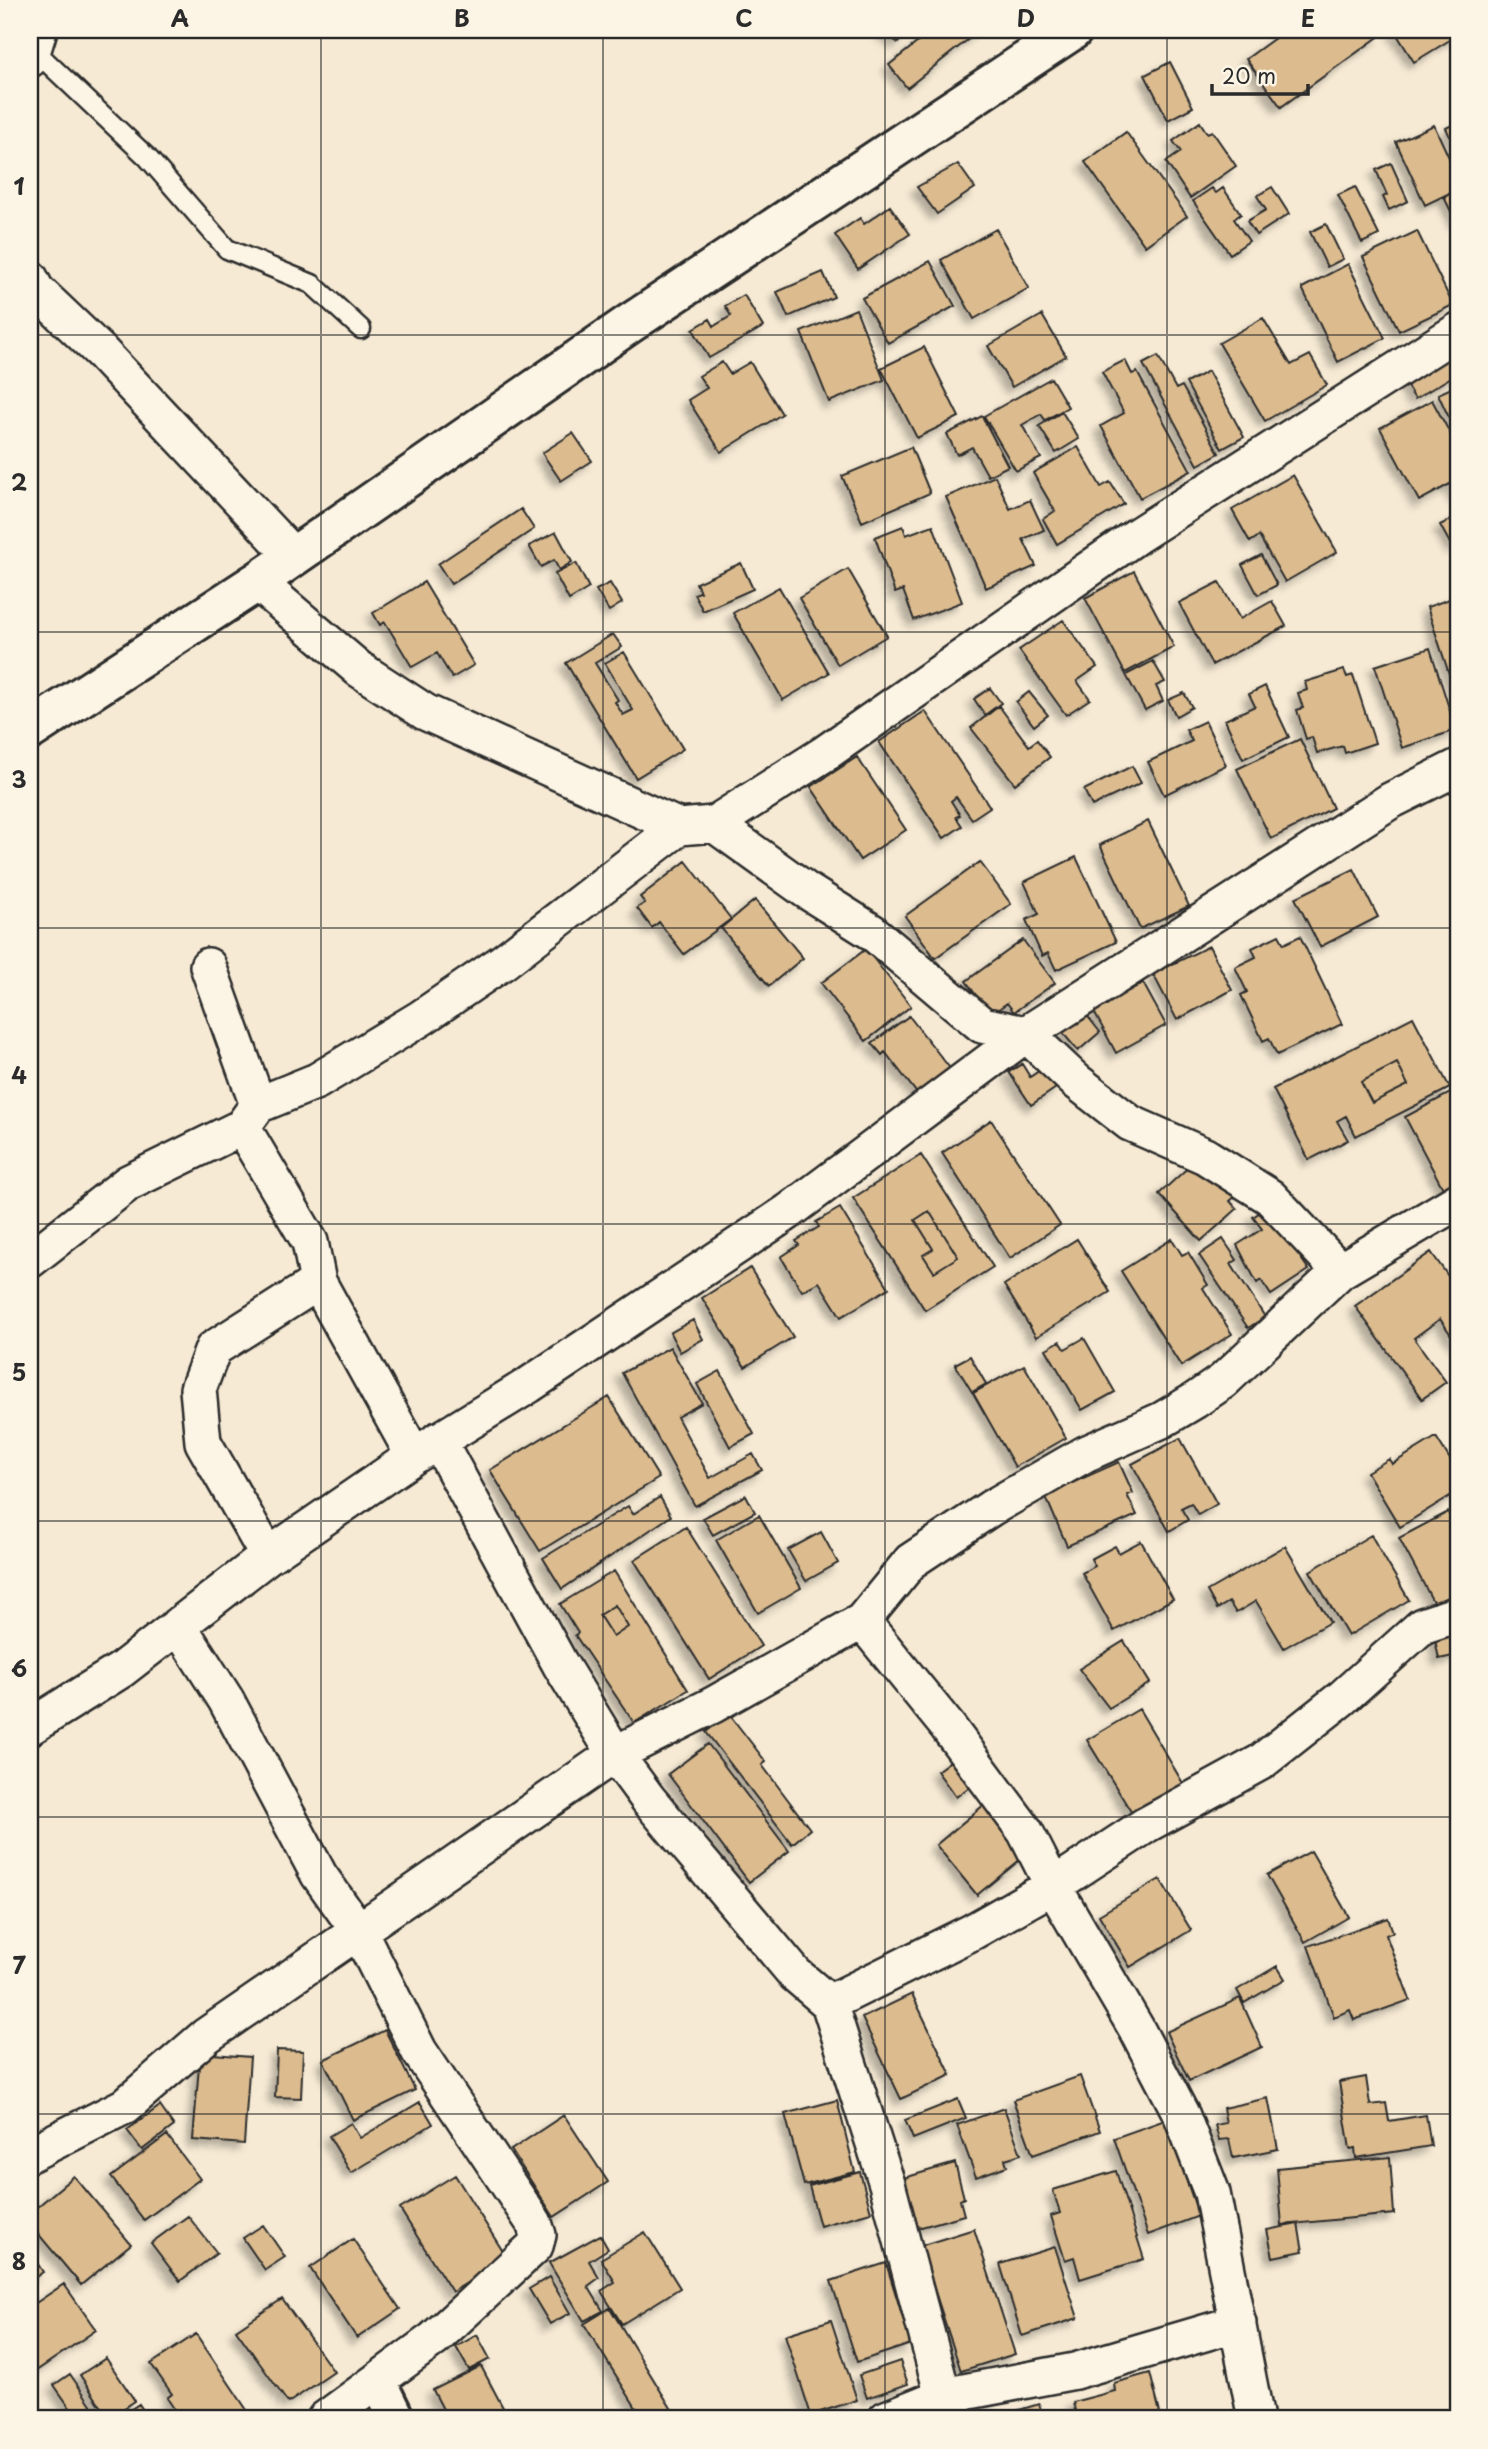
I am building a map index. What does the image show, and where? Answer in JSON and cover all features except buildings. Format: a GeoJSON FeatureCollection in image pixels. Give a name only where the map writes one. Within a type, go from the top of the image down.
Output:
{"type":"FeatureCollection","features":[{"type":"Feature","properties":{"kind":"main road"},"geometry":{"type":"LineString","coordinates":[[30,730],[257,582],[629,324],[1073,30]]}},
{"type":"Feature","properties":{"kind":"street"},"geometry":{"type":"LineString","coordinates":[[30,278],[36,290],[101,352],[293,556]]}},
{"type":"Feature","properties":{"kind":"street"},"geometry":{"type":"LineString","coordinates":[[257,582],[359,669],[425,712],[680,827],[715,824],[774,788],[1138,535],[1458,331]]}},
{"type":"Feature","properties":{"kind":"street"},"geometry":{"type":"LineString","coordinates":[[30,1727],[121,1670],[268,1556],[426,1448],[529,1385],[788,1212],[1026,1034],[1390,801],[1458,767]]}},
{"type":"Feature","properties":{"kind":"street"},"geometry":{"type":"LineString","coordinates":[[715,824],[807,891],[872,932],[982,1025],[1026,1034],[1076,1081],[1130,1123],[1205,1156],[1270,1197],[1340,1270]]}},
{"type":"Feature","properties":{"kind":"street"},"geometry":{"type":"LineString","coordinates":[[30,1259],[128,1183],[317,1081],[421,1018],[503,962],[680,827]]}},
{"type":"Feature","properties":{"kind":"street"},"geometry":{"type":"LineString","coordinates":[[208,966],[250,1116],[310,1242],[318,1282],[426,1448],[615,1754],[656,1810],[795,1974],[829,2003],[887,2184],[943,2396]]}},
{"type":"Feature","properties":{"kind":"street"},"geometry":{"type":"LineString","coordinates":[[30,2154],[125,2106],[206,2036],[360,1933],[459,1860],[615,1754],[713,1705],[862,1621],[911,1561],[991,1508],[1085,1454],[1162,1420],[1223,1381],[1340,1270],[1458,1201]]}},
{"type":"Feature","properties":{"kind":"street"},"geometry":{"type":"LineString","coordinates":[[268,1556],[203,1442],[198,1388],[212,1349],[318,1282]]}},
{"type":"Feature","properties":{"kind":"street"},"geometry":{"type":"LineString","coordinates":[[829,2003],[972,1932],[1053,1886],[1146,1825],[1261,1762],[1342,1698],[1422,1626],[1458,1614]]}},
{"type":"Feature","properties":{"kind":"street"},"geometry":{"type":"LineString","coordinates":[[862,1621],[948,1727],[1025,1831],[1053,1886],[1136,2028],[1182,2116],[1212,2193],[1256,2419]]}},
{"type":"Feature","properties":{"kind":"street"},"geometry":{"type":"LineString","coordinates":[[178,1625],[226,1700],[319,1875],[360,1933],[419,2051],[534,2223],[538,2235],[535,2246],[434,2339],[326,2419]]}},
{"type":"Feature","properties":{"kind":"street"},"geometry":{"type":"LineString","coordinates":[[886,2419],[943,2396],[1075,2371],[1238,2323]]}},
{"type":"Feature","properties":{"kind":"street"},"geometry":{"type":"LineString","coordinates":[[378,2380],[397,2419]]}},
{"type":"Feature","properties":{"kind":"lane"},"geometry":{"type":"LineString","coordinates":[[33,45],[148,158],[227,248],[312,284],[361,329]]}}]}
